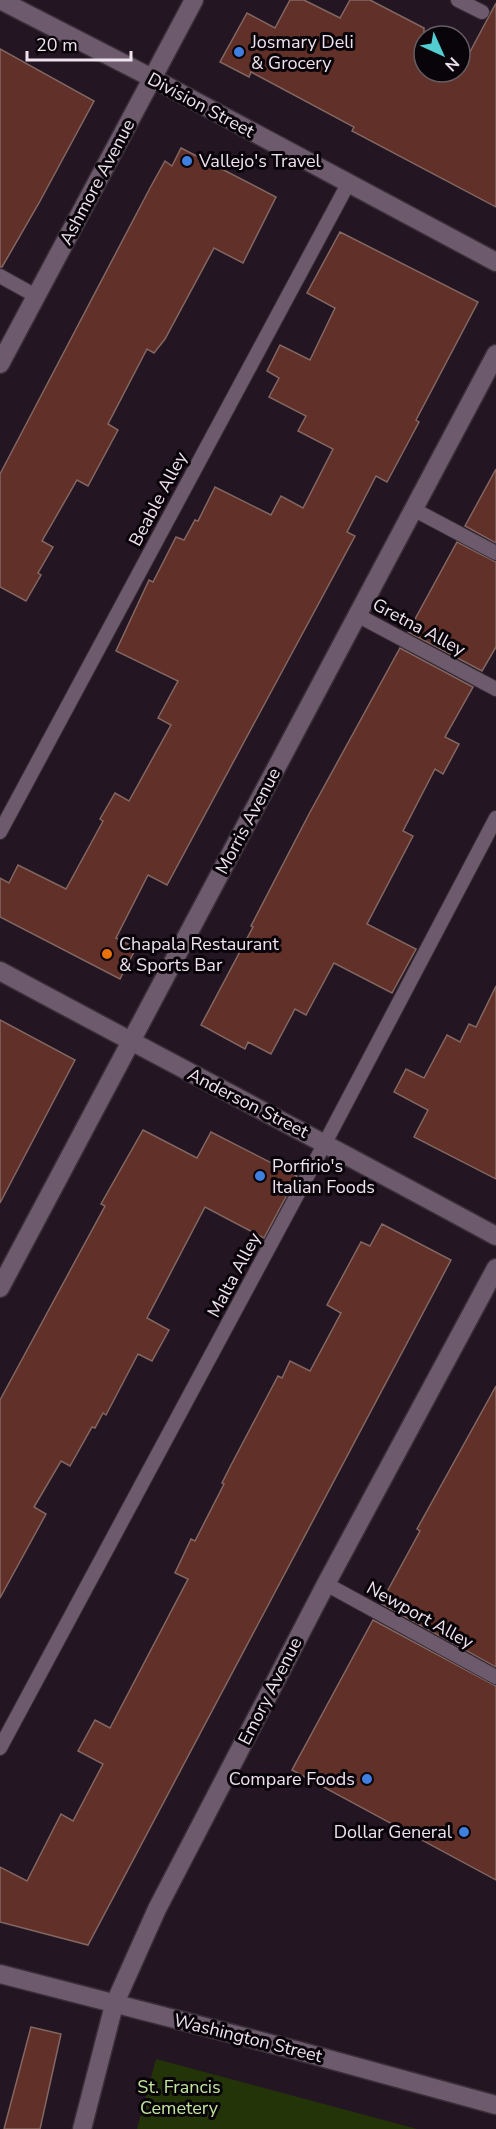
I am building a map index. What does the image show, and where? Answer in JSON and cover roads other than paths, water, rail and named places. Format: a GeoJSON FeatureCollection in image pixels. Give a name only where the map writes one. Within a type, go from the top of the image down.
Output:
{"type":"FeatureCollection","features":[{"type":"Feature","properties":{"kind":"street","name":"Division Street"},"geometry":{"type":"LineString","coordinates":[[0,0],[152,78],[496,262]]}},
{"type":"Feature","properties":{"kind":"street","name":"Ashmore Avenue"},"geometry":{"type":"LineString","coordinates":[[0,364],[194,0]]}},
{"type":"Feature","properties":{"kind":"street","name":"Morris Avenue"},"geometry":{"type":"LineString","coordinates":[[0,1288],[496,354]]}},
{"type":"Feature","properties":{"kind":"street","name":"Anderson Street"},"geometry":{"type":"LineString","coordinates":[[0,970],[496,1236]]}},
{"type":"Feature","properties":{"kind":"street","name":"Emory Avenue"},"geometry":{"type":"LineString","coordinates":[[82,2129],[114,2004],[157,1909],[326,1584],[496,1268]]}},
{"type":"Feature","properties":{"kind":"street","name":"Washington Street"},"geometry":{"type":"LineString","coordinates":[[0,1974],[299,2051],[496,2105]]}},
{"type":"Feature","properties":{"kind":"lane"},"geometry":{"type":"LineString","coordinates":[[458,0],[482,12]]}},
{"type":"Feature","properties":{"kind":"lane","name":"Beable Alley"},"geometry":{"type":"LineString","coordinates":[[0,832],[348,183]]}},
{"type":"Feature","properties":{"kind":"lane"},"geometry":{"type":"LineString","coordinates":[[0,276],[36,296]]}},
{"type":"Feature","properties":{"kind":"lane"},"geometry":{"type":"LineString","coordinates":[[413,509],[496,554]]}},
{"type":"Feature","properties":{"kind":"lane","name":"Gretna Alley"},"geometry":{"type":"LineString","coordinates":[[357,615],[496,688]]}},
{"type":"Feature","properties":{"kind":"lane","name":"Malta Alley"},"geometry":{"type":"LineString","coordinates":[[0,1748],[325,1143],[496,818]]}},
{"type":"Feature","properties":{"kind":"lane","name":"Newport Alley"},"geometry":{"type":"LineString","coordinates":[[326,1584],[496,1677]]}},
{"type":"Feature","properties":{"kind":"place","name":"Josmary Deli & Grocery"},"geometry":{"type":"Point","coordinates":[239,52]}},
{"type":"Feature","properties":{"kind":"place","name":"Vallejo's Travel"},"geometry":{"type":"Point","coordinates":[187,161]}},
{"type":"Feature","properties":{"kind":"place","name":"Chapala Restaurant & Sports Bar"},"geometry":{"type":"Point","coordinates":[107,954]}},
{"type":"Feature","properties":{"kind":"place","name":"Porfirio's Italian Foods"},"geometry":{"type":"Point","coordinates":[260,1176]}},
{"type":"Feature","properties":{"kind":"place","name":"Compare Foods"},"geometry":{"type":"Point","coordinates":[367,1779]}},
{"type":"Feature","properties":{"kind":"place","name":"Dollar General"},"geometry":{"type":"Point","coordinates":[464,1832]}},
{"type":"Feature","properties":{"kind":"park label","name":"St. Francis Cemetery"},"geometry":{"type":"Point","coordinates":[179,2097]}}]}
